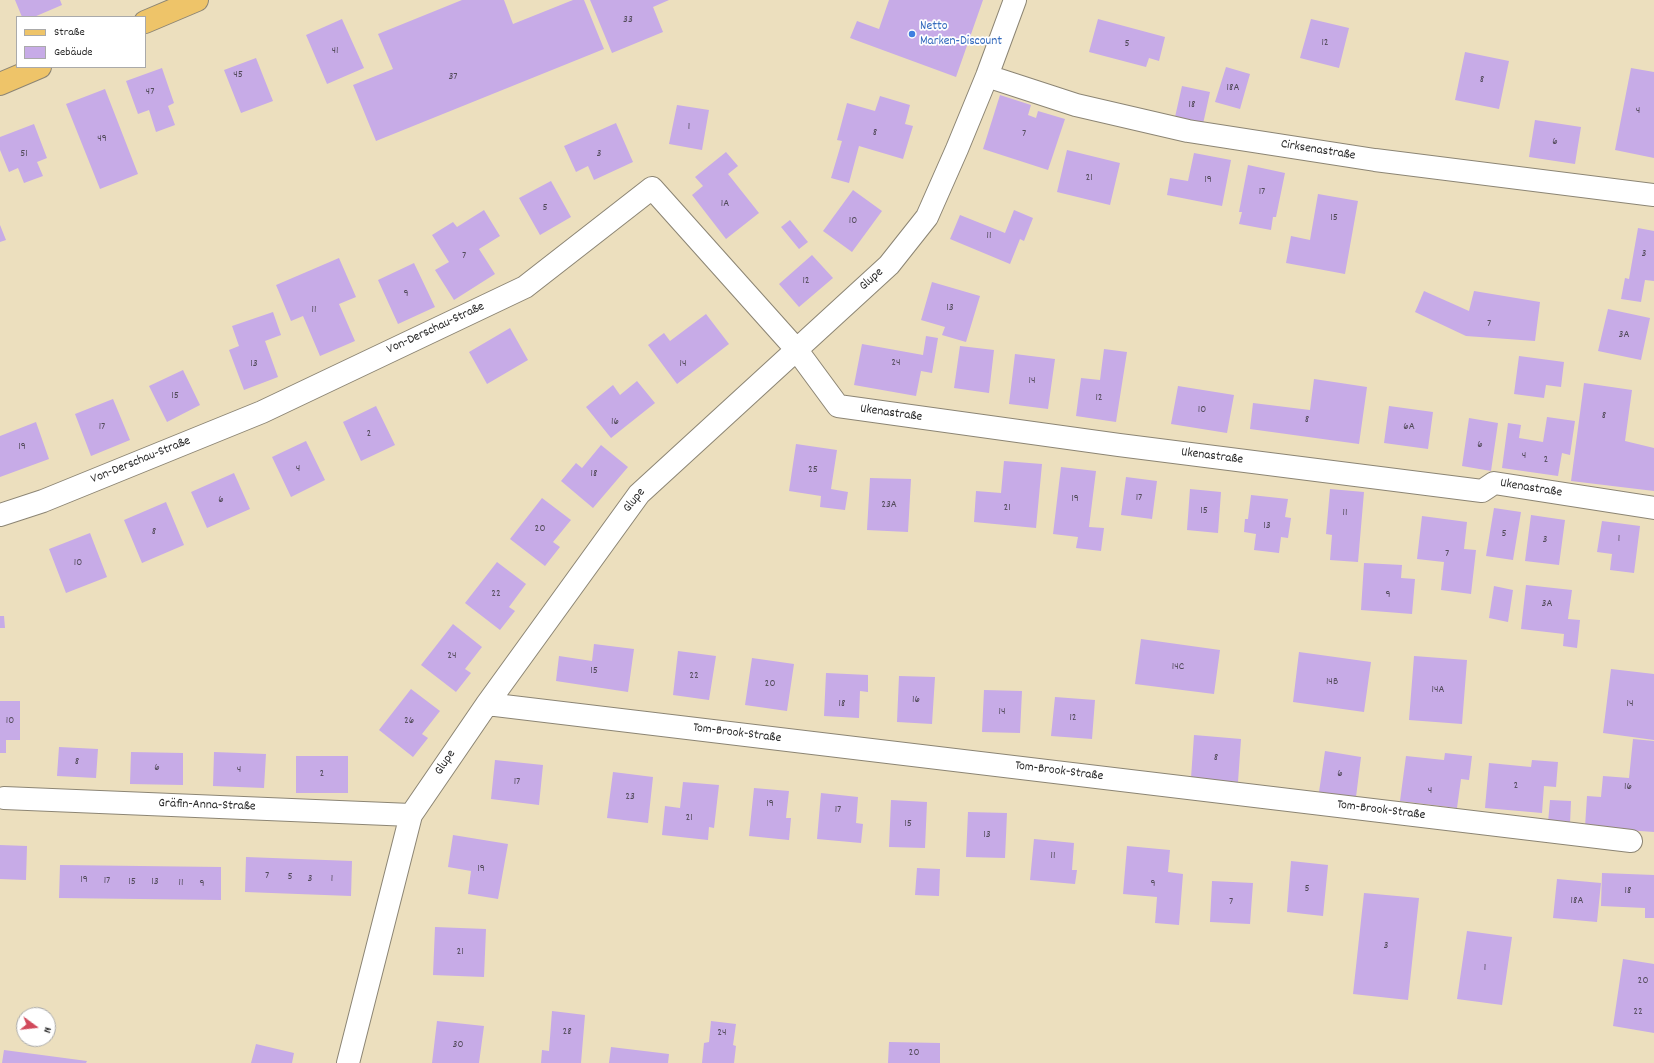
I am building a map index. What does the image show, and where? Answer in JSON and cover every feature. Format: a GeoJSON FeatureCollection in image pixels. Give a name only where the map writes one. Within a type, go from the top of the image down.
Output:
{"type":"FeatureCollection","features":[{"type":"Feature","properties":{"kind":"main road"},"geometry":{"type":"LineString","coordinates":[[146,22],[196,0]]}},
{"type":"Feature","properties":{"kind":"main road"},"geometry":{"type":"LineString","coordinates":[[0,84],[38,68]]}},
{"type":"Feature","properties":{"kind":"street","name":"Glupe"},"geometry":{"type":"LineString","coordinates":[[348,1063],[410,815],[487,704],[639,494],[889,265],[927,217],[987,76],[1015,0]]}},
{"type":"Feature","properties":{"kind":"street","name":"Cirksenastraße"},"geometry":{"type":"LineString","coordinates":[[987,76],[1076,105],[1188,131],[1375,160],[1654,195]]}},
{"type":"Feature","properties":{"kind":"street","name":"Von-Derschau-Straße"},"geometry":{"type":"LineString","coordinates":[[0,515],[43,501],[262,412],[525,287],[652,188],[796,349]]}},
{"type":"Feature","properties":{"kind":"street","name":"Ukenastraße"},"geometry":{"type":"LineString","coordinates":[[796,349],[838,406],[1119,445],[1482,492],[1494,483],[1654,508]]}},
{"type":"Feature","properties":{"kind":"street","name":"Tom-Brook-Straße"},"geometry":{"type":"LineString","coordinates":[[487,704],[1631,841]]}},
{"type":"Feature","properties":{"kind":"street","name":"Gräfin-Anna-Straße"},"geometry":{"type":"LineString","coordinates":[[4,798],[410,815]]}},
{"type":"Feature","properties":{"kind":"building"},"geometry":{"type":"Polygon","coordinates":[[[15,0],[60,0],[62,5],[36,16],[22,16],[15,0]]]}},
{"type":"Feature","properties":{"kind":"building"},"geometry":{"type":"Polygon","coordinates":[[[462,0],[504,0],[513,24],[573,0],[584,0],[604,49],[376,141],[353,85],[393,69],[378,34],[462,0]]]}},
{"type":"Feature","properties":{"kind":"building"},"geometry":{"type":"Polygon","coordinates":[[[590,0],[669,0],[653,7],[663,32],[612,53],[590,0]]]}},
{"type":"Feature","properties":{"kind":"building","name":"Netto Marken-Discount"},"geometry":{"type":"Polygon","coordinates":[[[889,0],[983,0],[956,77],[850,38],[857,21],[879,29],[889,0]]]}},
{"type":"Feature","properties":{"kind":"building"},"geometry":{"type":"Polygon","coordinates":[[[342,19],[364,68],[327,84],[306,35],[342,19]]]}},
{"type":"Feature","properties":{"kind":"building"},"geometry":{"type":"Polygon","coordinates":[[[1098,19],[1165,37],[1159,61],[1149,58],[1146,67],[1089,52],[1098,19]]]}},
{"type":"Feature","properties":{"kind":"building"},"geometry":{"type":"Polygon","coordinates":[[[1311,19],[1349,28],[1339,68],[1300,58],[1311,19]]]}},
{"type":"Feature","properties":{"kind":"building"},"geometry":{"type":"Polygon","coordinates":[[[1465,52],[1509,61],[1499,109],[1455,100],[1465,52]]]}},
{"type":"Feature","properties":{"kind":"building"},"geometry":{"type":"Polygon","coordinates":[[[256,58],[273,101],[241,113],[224,70],[256,58]]]}},
{"type":"Feature","properties":{"kind":"building"},"geometry":{"type":"Polygon","coordinates":[[[1226,67],[1250,74],[1240,109],[1215,102],[1226,67]]]}},
{"type":"Feature","properties":{"kind":"building"},"geometry":{"type":"Polygon","coordinates":[[[162,68],[174,103],[168,106],[175,125],[156,132],[149,110],[138,114],[126,81],[162,68]]]}},
{"type":"Feature","properties":{"kind":"building"},"geometry":{"type":"Polygon","coordinates":[[[1631,68],[1654,72],[1654,158],[1615,150],[1631,68]]]}},
{"type":"Feature","properties":{"kind":"building"},"geometry":{"type":"Polygon","coordinates":[[[1182,86],[1210,92],[1203,124],[1175,117],[1182,86]]]}},
{"type":"Feature","properties":{"kind":"building"},"geometry":{"type":"Polygon","coordinates":[[[105,89],[138,174],[100,189],[66,104],[105,89]]]}},
{"type":"Feature","properties":{"kind":"building"},"geometry":{"type":"Polygon","coordinates":[[[1000,95],[1031,105],[1028,115],[1036,118],[1038,111],[1065,119],[1048,170],[983,149],[1000,95]]]}},
{"type":"Feature","properties":{"kind":"building"},"geometry":{"type":"Polygon","coordinates":[[[880,96],[910,105],[905,124],[913,126],[903,159],[859,146],[849,183],[831,178],[842,141],[837,140],[847,103],[875,111],[880,96]]]}},
{"type":"Feature","properties":{"kind":"building"},"geometry":{"type":"Polygon","coordinates":[[[677,105],[709,110],[702,150],[669,144],[677,105]]]}},
{"type":"Feature","properties":{"kind":"building"},"geometry":{"type":"Polygon","coordinates":[[[1535,120],[1581,127],[1575,164],[1529,157],[1535,120]]]}},
{"type":"Feature","properties":{"kind":"building"},"geometry":{"type":"Polygon","coordinates":[[[616,123],[633,162],[594,180],[588,166],[576,172],[564,146],[616,123]]]}},
{"type":"Feature","properties":{"kind":"building"},"geometry":{"type":"Polygon","coordinates":[[[34,124],[47,158],[37,162],[43,176],[24,183],[18,168],[9,172],[0,150],[0,137],[34,124]]]}},
{"type":"Feature","properties":{"kind":"building"},"geometry":{"type":"Polygon","coordinates":[[[1067,150],[1120,163],[1110,205],[1057,192],[1067,150]]]}},
{"type":"Feature","properties":{"kind":"building"},"geometry":{"type":"Polygon","coordinates":[[[726,152],[738,166],[728,174],[759,213],[726,239],[692,195],[703,186],[695,177],[726,152]]]}},
{"type":"Feature","properties":{"kind":"building"},"geometry":{"type":"Polygon","coordinates":[[[1194,153],[1231,160],[1222,206],[1167,195],[1170,178],[1188,181],[1194,153]]]}},
{"type":"Feature","properties":{"kind":"building"},"geometry":{"type":"Polygon","coordinates":[[[1248,165],[1285,173],[1276,217],[1273,217],[1271,230],[1239,224],[1242,212],[1239,212],[1248,165]]]}},
{"type":"Feature","properties":{"kind":"building"},"geometry":{"type":"Polygon","coordinates":[[[551,181],[571,217],[540,235],[519,198],[551,181]]]}},
{"type":"Feature","properties":{"kind":"building"},"geometry":{"type":"Polygon","coordinates":[[[853,190],[882,211],[852,252],[823,231],[853,190]]]}},
{"type":"Feature","properties":{"kind":"building"},"geometry":{"type":"Polygon","coordinates":[[[1318,194],[1358,201],[1345,274],[1286,263],[1291,236],[1310,240],[1318,194]]]}},
{"type":"Feature","properties":{"kind":"building"},"geometry":{"type":"Polygon","coordinates":[[[484,210],[500,236],[479,249],[495,274],[454,300],[435,270],[449,262],[432,235],[453,222],[457,227],[484,210]]]}},
{"type":"Feature","properties":{"kind":"building"},"geometry":{"type":"Polygon","coordinates":[[[1014,210],[1033,218],[1024,241],[1020,239],[1010,264],[950,239],[960,215],[1005,233],[1014,210]]]}},
{"type":"Feature","properties":{"kind":"building"},"geometry":{"type":"Polygon","coordinates":[[[790,220],[808,242],[799,249],[781,227],[790,220]]]}},
{"type":"Feature","properties":{"kind":"building"},"geometry":{"type":"Polygon","coordinates":[[[0,225],[6,240],[0,242],[0,225]]]}},
{"type":"Feature","properties":{"kind":"building"},"geometry":{"type":"Polygon","coordinates":[[[1638,228],[1654,231],[1654,281],[1645,280],[1641,302],[1621,299],[1625,278],[1629,279],[1638,228]]]}},
{"type":"Feature","properties":{"kind":"building"},"geometry":{"type":"Polygon","coordinates":[[[812,255],[833,278],[799,307],[779,284],[812,255]]]}},
{"type":"Feature","properties":{"kind":"building"},"geometry":{"type":"Polygon","coordinates":[[[339,258],[356,297],[339,304],[355,341],[320,356],[303,316],[291,321],[276,285],[339,258]]]}},
{"type":"Feature","properties":{"kind":"building"},"geometry":{"type":"Polygon","coordinates":[[[414,263],[435,307],[398,324],[378,280],[414,263]]]}},
{"type":"Feature","properties":{"kind":"building"},"geometry":{"type":"Polygon","coordinates":[[[932,282],[980,296],[966,342],[942,335],[945,327],[921,320],[932,282]]]}},
{"type":"Feature","properties":{"kind":"building"},"geometry":{"type":"Polygon","coordinates":[[[1424,291],[1469,311],[1474,291],[1540,302],[1535,341],[1466,336],[1415,312],[1424,291]]]}},
{"type":"Feature","properties":{"kind":"building"},"geometry":{"type":"Polygon","coordinates":[[[1608,309],[1650,318],[1641,360],[1598,351],[1608,309]]]}},
{"type":"Feature","properties":{"kind":"building"},"geometry":{"type":"Polygon","coordinates":[[[273,312],[281,335],[265,341],[278,377],[244,390],[229,350],[239,346],[232,326],[273,312]]]}},
{"type":"Feature","properties":{"kind":"building"},"geometry":{"type":"Polygon","coordinates":[[[706,314],[729,344],[677,384],[648,345],[664,333],[670,341],[706,314]]]}},
{"type":"Feature","properties":{"kind":"building"},"geometry":{"type":"Polygon","coordinates":[[[510,328],[528,360],[487,384],[469,352],[510,328]]]}},
{"type":"Feature","properties":{"kind":"building"},"geometry":{"type":"Polygon","coordinates":[[[926,336],[938,338],[932,373],[921,371],[916,396],[854,385],[862,344],[923,355],[926,336]]]}},
{"type":"Feature","properties":{"kind":"building"},"geometry":{"type":"Polygon","coordinates":[[[960,346],[994,350],[989,393],[954,388],[960,346]]]}},
{"type":"Feature","properties":{"kind":"building"},"geometry":{"type":"Polygon","coordinates":[[[1104,349],[1127,352],[1116,422],[1076,416],[1081,378],[1100,380],[1104,349]]]}},
{"type":"Feature","properties":{"kind":"building"},"geometry":{"type":"Polygon","coordinates":[[[1015,354],[1055,359],[1048,409],[1009,404],[1015,354]]]}},
{"type":"Feature","properties":{"kind":"building"},"geometry":{"type":"Polygon","coordinates":[[[1519,356],[1564,362],[1561,387],[1546,385],[1544,398],[1514,394],[1519,356]]]}},
{"type":"Feature","properties":{"kind":"building"},"geometry":{"type":"Polygon","coordinates":[[[183,370],[200,405],[167,422],[149,386],[183,370]]]}},
{"type":"Feature","properties":{"kind":"building"},"geometry":{"type":"Polygon","coordinates":[[[1314,379],[1367,387],[1359,444],[1250,429],[1253,403],[1310,410],[1314,379]]]}},
{"type":"Feature","properties":{"kind":"building"},"geometry":{"type":"Polygon","coordinates":[[[637,381],[655,403],[611,438],[586,407],[613,385],[620,395],[637,381]]]}},
{"type":"Feature","properties":{"kind":"building"},"geometry":{"type":"Polygon","coordinates":[[[1584,383],[1632,390],[1625,441],[1654,448],[1654,491],[1571,481],[1584,383]]]}},
{"type":"Feature","properties":{"kind":"building"},"geometry":{"type":"Polygon","coordinates":[[[1178,386],[1234,395],[1227,433],[1171,424],[1178,386]]]}},
{"type":"Feature","properties":{"kind":"building"},"geometry":{"type":"Polygon","coordinates":[[[113,399],[130,440],[91,456],[75,414],[113,399]]]}},
{"type":"Feature","properties":{"kind":"building"},"geometry":{"type":"Polygon","coordinates":[[[376,406],[395,445],[361,461],[343,422],[376,406]]]}},
{"type":"Feature","properties":{"kind":"building"},"geometry":{"type":"Polygon","coordinates":[[[1389,406],[1433,412],[1428,449],[1384,443],[1389,406]]]}},
{"type":"Feature","properties":{"kind":"building"},"geometry":{"type":"Polygon","coordinates":[[[1547,417],[1575,421],[1570,455],[1562,453],[1558,476],[1502,468],[1508,423],[1521,425],[1519,438],[1543,442],[1547,417]]]}},
{"type":"Feature","properties":{"kind":"building"},"geometry":{"type":"Polygon","coordinates":[[[1469,418],[1498,423],[1491,471],[1462,466],[1469,418]]]}},
{"type":"Feature","properties":{"kind":"building"},"geometry":{"type":"Polygon","coordinates":[[[36,422],[49,459],[0,477],[0,436],[36,422]]]}},
{"type":"Feature","properties":{"kind":"building"},"geometry":{"type":"Polygon","coordinates":[[[306,441],[325,480],[291,497],[272,457],[306,441]]]}},
{"type":"Feature","properties":{"kind":"building"},"geometry":{"type":"Polygon","coordinates":[[[796,444],[837,450],[831,489],[848,492],[845,510],[820,507],[821,496],[789,491],[796,444]]]}},
{"type":"Feature","properties":{"kind":"building"},"geometry":{"type":"Polygon","coordinates":[[[601,445],[628,467],[593,508],[561,481],[576,463],[582,468],[601,445]]]}},
{"type":"Feature","properties":{"kind":"building"},"geometry":{"type":"Polygon","coordinates":[[[1004,461],[1042,464],[1036,528],[974,522],[976,491],[1001,493],[1004,461]]]}},
{"type":"Feature","properties":{"kind":"building"},"geometry":{"type":"Polygon","coordinates":[[[1061,467],[1096,471],[1089,527],[1104,528],[1101,551],[1076,548],[1078,537],[1053,534],[1061,467]]]}},
{"type":"Feature","properties":{"kind":"building"},"geometry":{"type":"Polygon","coordinates":[[[234,473],[250,509],[207,528],[191,492],[234,473]]]}},
{"type":"Feature","properties":{"kind":"building"},"geometry":{"type":"Polygon","coordinates":[[[1126,477],[1157,481],[1152,519],[1121,515],[1126,477]]]}},
{"type":"Feature","properties":{"kind":"building"},"geometry":{"type":"Polygon","coordinates":[[[870,478],[911,479],[908,532],[867,530],[870,478]]]}},
{"type":"Feature","properties":{"kind":"building"},"geometry":{"type":"Polygon","coordinates":[[[1190,489],[1221,492],[1218,533],[1187,530],[1190,489]]]}},
{"type":"Feature","properties":{"kind":"building"},"geometry":{"type":"Polygon","coordinates":[[[1330,489],[1364,492],[1358,562],[1330,560],[1332,535],[1326,534],[1330,489]]]}},
{"type":"Feature","properties":{"kind":"building"},"geometry":{"type":"Polygon","coordinates":[[[1251,495],[1288,499],[1285,517],[1291,518],[1288,538],[1281,537],[1279,553],[1254,550],[1256,534],[1244,532],[1245,519],[1248,519],[1251,495]]]}},
{"type":"Feature","properties":{"kind":"building"},"geometry":{"type":"Polygon","coordinates":[[[542,498],[571,520],[553,542],[560,547],[545,566],[510,539],[542,498]]]}},
{"type":"Feature","properties":{"kind":"building"},"geometry":{"type":"Polygon","coordinates":[[[166,502],[184,545],[142,563],[124,520],[166,502]]]}},
{"type":"Feature","properties":{"kind":"building"},"geometry":{"type":"Polygon","coordinates":[[[1494,508],[1521,512],[1513,560],[1486,556],[1494,508]]]}},
{"type":"Feature","properties":{"kind":"building"},"geometry":{"type":"Polygon","coordinates":[[[1531,515],[1565,520],[1559,565],[1525,561],[1531,515]]]}},
{"type":"Feature","properties":{"kind":"building"},"geometry":{"type":"Polygon","coordinates":[[[1422,516],[1467,522],[1464,549],[1476,550],[1471,594],[1441,590],[1444,562],[1417,559],[1422,516]]]}},
{"type":"Feature","properties":{"kind":"building"},"geometry":{"type":"Polygon","coordinates":[[[1602,521],[1640,526],[1634,573],[1610,570],[1612,554],[1597,552],[1602,521]]]}},
{"type":"Feature","properties":{"kind":"building"},"geometry":{"type":"Polygon","coordinates":[[[90,533],[107,577],[66,593],[49,549],[90,533]]]}},
{"type":"Feature","properties":{"kind":"building"},"geometry":{"type":"Polygon","coordinates":[[[497,562],[526,584],[509,607],[515,611],[500,630],[465,603],[497,562]]]}},
{"type":"Feature","properties":{"kind":"building"},"geometry":{"type":"Polygon","coordinates":[[[1364,563],[1402,565],[1401,578],[1415,579],[1412,614],[1361,610],[1364,563]]]}},
{"type":"Feature","properties":{"kind":"building"},"geometry":{"type":"Polygon","coordinates":[[[1526,585],[1572,590],[1568,619],[1580,620],[1577,648],[1563,646],[1564,634],[1521,629],[1526,585]]]}},
{"type":"Feature","properties":{"kind":"building"},"geometry":{"type":"Polygon","coordinates":[[[1494,586],[1513,590],[1508,622],[1489,618],[1494,586]]]}},
{"type":"Feature","properties":{"kind":"building"},"geometry":{"type":"Polygon","coordinates":[[[0,616],[4,616],[5,628],[0,628],[0,616]]]}},
{"type":"Feature","properties":{"kind":"building"},"geometry":{"type":"Polygon","coordinates":[[[453,624],[482,647],[465,669],[471,673],[456,692],[421,665],[453,624]]]}},
{"type":"Feature","properties":{"kind":"building"},"geometry":{"type":"Polygon","coordinates":[[[1141,639],[1220,650],[1214,694],[1135,684],[1141,639]]]}},
{"type":"Feature","properties":{"kind":"building"},"geometry":{"type":"Polygon","coordinates":[[[594,644],[634,649],[628,692],[556,681],[559,656],[592,661],[594,644]]]}},
{"type":"Feature","properties":{"kind":"building"},"geometry":{"type":"Polygon","coordinates":[[[678,651],[716,656],[709,700],[673,695],[678,651]]]}},
{"type":"Feature","properties":{"kind":"building"},"geometry":{"type":"Polygon","coordinates":[[[1299,652],[1371,662],[1364,712],[1293,702],[1299,652]]]}},
{"type":"Feature","properties":{"kind":"building"},"geometry":{"type":"Polygon","coordinates":[[[1414,656],[1467,660],[1462,724],[1409,720],[1414,656]]]}},
{"type":"Feature","properties":{"kind":"building"},"geometry":{"type":"Polygon","coordinates":[[[752,658],[794,664],[787,711],[745,705],[752,658]]]}},
{"type":"Feature","properties":{"kind":"building"},"geometry":{"type":"Polygon","coordinates":[[[1611,669],[1654,674],[1654,740],[1603,733],[1611,669]]]}},
{"type":"Feature","properties":{"kind":"building"},"geometry":{"type":"Polygon","coordinates":[[[826,673],[868,675],[868,692],[860,691],[859,718],[824,716],[826,673]]]}},
{"type":"Feature","properties":{"kind":"building"},"geometry":{"type":"Polygon","coordinates":[[[899,676],[935,677],[932,724],[897,722],[899,676]]]}},
{"type":"Feature","properties":{"kind":"building"},"geometry":{"type":"Polygon","coordinates":[[[411,689],[440,711],[422,734],[428,738],[413,757],[379,730],[411,689]]]}},
{"type":"Feature","properties":{"kind":"building"},"geometry":{"type":"Polygon","coordinates":[[[984,690],[1022,691],[1020,733],[982,732],[984,690]]]}},
{"type":"Feature","properties":{"kind":"building"},"geometry":{"type":"Polygon","coordinates":[[[1055,697],[1095,700],[1092,739],[1051,736],[1055,697]]]}},
{"type":"Feature","properties":{"kind":"building"},"geometry":{"type":"Polygon","coordinates":[[[0,701],[20,701],[20,740],[6,740],[6,753],[0,753],[0,701]]]}},
{"type":"Feature","properties":{"kind":"building"},"geometry":{"type":"Polygon","coordinates":[[[1194,735],[1241,739],[1238,782],[1191,778],[1194,735]]]}},
{"type":"Feature","properties":{"kind":"building"},"geometry":{"type":"Polygon","coordinates":[[[1633,739],[1654,741],[1654,832],[1585,827],[1587,796],[1601,797],[1603,776],[1629,778],[1633,739]]]}},
{"type":"Feature","properties":{"kind":"building"},"geometry":{"type":"Polygon","coordinates":[[[59,747],[98,749],[96,778],[57,776],[59,747]]]}},
{"type":"Feature","properties":{"kind":"building"},"geometry":{"type":"Polygon","coordinates":[[[1325,751],[1361,757],[1356,797],[1319,792],[1325,751]]]}},
{"type":"Feature","properties":{"kind":"building"},"geometry":{"type":"Polygon","coordinates":[[[131,752],[183,753],[183,785],[130,784],[131,752]]]}},
{"type":"Feature","properties":{"kind":"building"},"geometry":{"type":"Polygon","coordinates":[[[214,752],[266,754],[264,788],[213,786],[214,752]]]}},
{"type":"Feature","properties":{"kind":"building"},"geometry":{"type":"Polygon","coordinates":[[[1445,753],[1472,756],[1469,780],[1461,779],[1457,808],[1400,801],[1406,756],[1444,760],[1445,753]]]}},
{"type":"Feature","properties":{"kind":"building"},"geometry":{"type":"Polygon","coordinates":[[[296,756],[348,756],[348,793],[296,793],[296,756]]]}},
{"type":"Feature","properties":{"kind":"building"},"geometry":{"type":"Polygon","coordinates":[[[495,760],[543,765],[539,805],[491,799],[495,760]]]}},
{"type":"Feature","properties":{"kind":"building"},"geometry":{"type":"Polygon","coordinates":[[[1532,760],[1558,762],[1556,787],[1544,786],[1542,813],[1485,808],[1489,763],[1531,767],[1532,760]]]}},
{"type":"Feature","properties":{"kind":"building"},"geometry":{"type":"Polygon","coordinates":[[[613,772],[653,777],[648,823],[607,818],[613,772]]]}},
{"type":"Feature","properties":{"kind":"building"},"geometry":{"type":"Polygon","coordinates":[[[683,782],[719,785],[714,828],[709,827],[708,840],[662,835],[665,806],[680,808],[683,782]]]}},
{"type":"Feature","properties":{"kind":"building"},"geometry":{"type":"Polygon","coordinates":[[[754,788],[789,791],[786,818],[791,818],[789,840],[749,836],[754,788]]]}},
{"type":"Feature","properties":{"kind":"building"},"geometry":{"type":"Polygon","coordinates":[[[821,793],[858,797],[856,823],[863,824],[861,843],[817,839],[821,793]]]}},
{"type":"Feature","properties":{"kind":"building"},"geometry":{"type":"Polygon","coordinates":[[[891,800],[927,802],[925,848],[889,847],[891,800]]]}},
{"type":"Feature","properties":{"kind":"building"},"geometry":{"type":"Polygon","coordinates":[[[1550,800],[1571,801],[1570,824],[1548,823],[1550,800]]]}},
{"type":"Feature","properties":{"kind":"building"},"geometry":{"type":"Polygon","coordinates":[[[968,812],[1007,813],[1005,858],[966,857],[968,812]]]}},
{"type":"Feature","properties":{"kind":"building"},"geometry":{"type":"Polygon","coordinates":[[[453,835],[508,844],[498,899],[468,894],[471,871],[448,867],[453,835]]]}},
{"type":"Feature","properties":{"kind":"building"},"geometry":{"type":"Polygon","coordinates":[[[1034,839],[1074,843],[1072,870],[1077,870],[1075,884],[1030,880],[1034,839]]]}},
{"type":"Feature","properties":{"kind":"building"},"geometry":{"type":"Polygon","coordinates":[[[0,845],[27,846],[26,880],[0,879],[0,845]]]}},
{"type":"Feature","properties":{"kind":"building"},"geometry":{"type":"Polygon","coordinates":[[[1127,846],[1170,850],[1168,872],[1183,874],[1179,925],[1155,923],[1157,897],[1123,894],[1127,846]]]}},
{"type":"Feature","properties":{"kind":"building"},"geometry":{"type":"Polygon","coordinates":[[[246,857],[352,861],[351,896],[245,892],[246,857]]]}},
{"type":"Feature","properties":{"kind":"building"},"geometry":{"type":"Polygon","coordinates":[[[1291,861],[1328,865],[1323,916],[1287,912],[1291,861]]]}},
{"type":"Feature","properties":{"kind":"building"},"geometry":{"type":"Polygon","coordinates":[[[60,865],[221,867],[221,900],[59,898],[60,865]]]}},
{"type":"Feature","properties":{"kind":"building"},"geometry":{"type":"Polygon","coordinates":[[[917,868],[940,869],[939,896],[915,895],[917,868]]]}},
{"type":"Feature","properties":{"kind":"building"},"geometry":{"type":"Polygon","coordinates":[[[1602,873],[1654,875],[1654,918],[1645,918],[1645,908],[1601,906],[1602,873]]]}},
{"type":"Feature","properties":{"kind":"building"},"geometry":{"type":"Polygon","coordinates":[[[1557,879],[1601,883],[1597,922],[1553,918],[1557,879]]]}},
{"type":"Feature","properties":{"kind":"building"},"geometry":{"type":"Polygon","coordinates":[[[1212,881],[1253,883],[1250,924],[1210,922],[1212,881]]]}},
{"type":"Feature","properties":{"kind":"building"},"geometry":{"type":"Polygon","coordinates":[[[1364,893],[1419,898],[1408,1000],[1353,994],[1364,893]]]}},
{"type":"Feature","properties":{"kind":"building"},"geometry":{"type":"Polygon","coordinates":[[[435,927],[486,929],[484,977],[433,975],[435,927]]]}},
{"type":"Feature","properties":{"kind":"building"},"geometry":{"type":"Polygon","coordinates":[[[1467,931],[1512,937],[1502,1005],[1457,999],[1467,931]]]}},
{"type":"Feature","properties":{"kind":"building"},"geometry":{"type":"Polygon","coordinates":[[[1623,959],[1654,964],[1654,1033],[1613,1026],[1623,959]]]}},
{"type":"Feature","properties":{"kind":"building"},"geometry":{"type":"Polygon","coordinates":[[[552,1011],[585,1015],[581,1063],[541,1063],[542,1050],[549,1051],[552,1011]]]}},
{"type":"Feature","properties":{"kind":"building"},"geometry":{"type":"Polygon","coordinates":[[[437,1021],[484,1026],[479,1063],[432,1063],[437,1021]]]}},
{"type":"Feature","properties":{"kind":"building"},"geometry":{"type":"Polygon","coordinates":[[[711,1021],[736,1024],[733,1045],[736,1046],[734,1063],[702,1063],[704,1043],[709,1042],[711,1021]]]}},
{"type":"Feature","properties":{"kind":"building"},"geometry":{"type":"Polygon","coordinates":[[[889,1042],[940,1043],[940,1063],[888,1063],[889,1042]]]}},
{"type":"Feature","properties":{"kind":"building"},"geometry":{"type":"Polygon","coordinates":[[[256,1044],[294,1053],[292,1063],[251,1063],[256,1044]]]}},
{"type":"Feature","properties":{"kind":"building"},"geometry":{"type":"Polygon","coordinates":[[[611,1047],[669,1054],[668,1063],[609,1063],[611,1047]]]}},
{"type":"Feature","properties":{"kind":"building"},"geometry":{"type":"Polygon","coordinates":[[[4,1050],[87,1061],[86,1063],[2,1063],[4,1050]]]}},
{"type":"Feature","properties":{"kind":"place","name":"Netto Marken-Discount"},"geometry":{"type":"Point","coordinates":[912,34]}}]}
